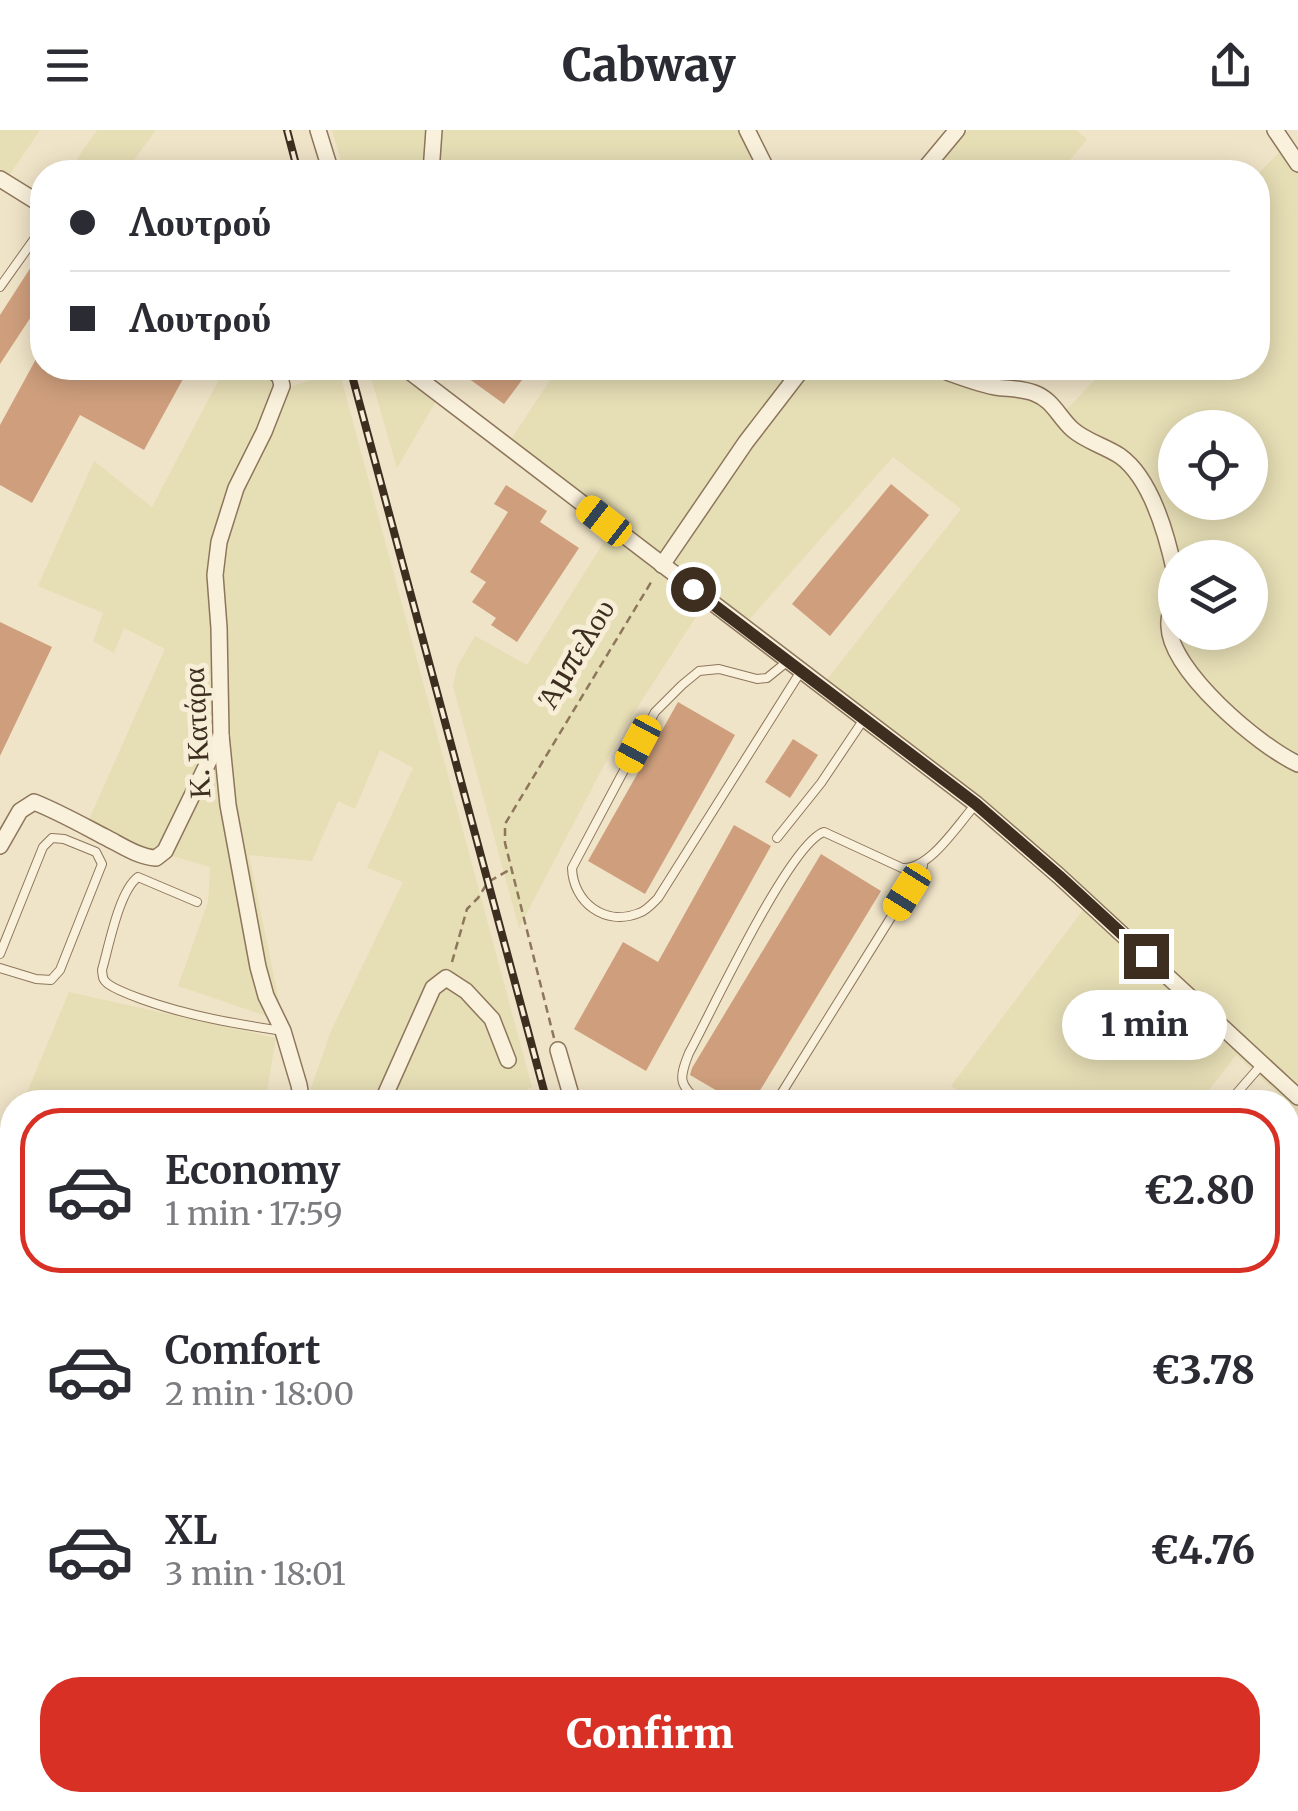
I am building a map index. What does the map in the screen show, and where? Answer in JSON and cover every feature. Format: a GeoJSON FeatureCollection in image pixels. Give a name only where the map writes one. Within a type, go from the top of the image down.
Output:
{"type":"FeatureCollection","features":[{"type":"Feature","properties":{"kind":"street"},"geometry":{"type":"LineString","coordinates":[[318,130],[327,160]]}},
{"type":"Feature","properties":{"kind":"street"},"geometry":{"type":"LineString","coordinates":[[432,160],[434,130]]}},
{"type":"Feature","properties":{"kind":"street"},"geometry":{"type":"LineString","coordinates":[[746,130],[762,160]]}},
{"type":"Feature","properties":{"kind":"street"},"geometry":{"type":"LineString","coordinates":[[932,160],[957,130]]}},
{"type":"Feature","properties":{"kind":"street"},"geometry":{"type":"LineString","coordinates":[[1276,130],[1298,164]]}},
{"type":"Feature","properties":{"kind":"street"},"geometry":{"type":"LineString","coordinates":[[0,180],[30,197]]}},
{"type":"Feature","properties":{"kind":"street","name":"Κ. Κατάρα"},"geometry":{"type":"LineString","coordinates":[[281,380],[282,386],[264,432],[236,488],[219,542],[215,575],[228,805],[266,996],[283,1032],[300,1090]]}},
{"type":"Feature","properties":{"kind":"street"},"geometry":{"type":"LineString","coordinates":[[421,380],[976,804],[1291,1090]]}},
{"type":"Feature","properties":{"kind":"street"},"geometry":{"type":"LineString","coordinates":[[662,564],[793,380]]}},
{"type":"Feature","properties":{"kind":"street"},"geometry":{"type":"LineString","coordinates":[[972,380],[1040,395],[1074,431],[1133,466],[1145,484],[1165,540]]}},
{"type":"Feature","properties":{"kind":"street"},"geometry":{"type":"LineString","coordinates":[[1176,650],[1201,688],[1246,728],[1298,764]]}},
{"type":"Feature","properties":{"kind":"street"},"geometry":{"type":"LineString","coordinates":[[0,846],[20,811],[34,802],[127,848],[156,858],[165,851],[222,735]]}},
{"type":"Feature","properties":{"kind":"street"},"geometry":{"type":"LineString","coordinates":[[387,1090],[433,988],[446,978],[466,991],[492,1019],[508,1060]]}},
{"type":"Feature","properties":{"kind":"street"},"geometry":{"type":"LineString","coordinates":[[558,1050],[570,1090]]}},
{"type":"Feature","properties":{"kind":"lane"},"geometry":{"type":"LineString","coordinates":[[0,287],[30,245]]}},
{"type":"Feature","properties":{"kind":"lane"},"geometry":{"type":"LineString","coordinates":[[794,666],[658,898],[640,913],[608,916],[592,909],[572,882],[572,868],[655,712],[699,671],[719,669],[757,679],[794,666]]}},
{"type":"Feature","properties":{"kind":"lane"},"geometry":{"type":"LineString","coordinates":[[777,838],[821,783],[864,718]]}},
{"type":"Feature","properties":{"kind":"lane"},"geometry":{"type":"LineString","coordinates":[[784,1090],[926,862],[976,804]]}},
{"type":"Feature","properties":{"kind":"lane"},"geometry":{"type":"LineString","coordinates":[[685,1090],[680,1074],[690,1053],[764,910],[816,835],[824,832],[902,868],[926,862]]}},
{"type":"Feature","properties":{"kind":"lane"},"geometry":{"type":"LineString","coordinates":[[0,954],[44,847],[52,838],[96,852],[102,864],[60,970],[51,980],[0,968]]}},
{"type":"Feature","properties":{"kind":"lane"},"geometry":{"type":"LineString","coordinates":[[196,902],[138,877],[132,880],[102,970],[103,978],[134,996],[174,1010],[283,1032]]}},
{"type":"Feature","properties":{"kind":"lane"},"geometry":{"type":"LineString","coordinates":[[1239,1090],[1263,1063]]}},
{"type":"Feature","properties":{"kind":"path","name":"Άμπελου"},"geometry":{"type":"LineString","coordinates":[[511,869],[505,824],[662,564]]}},
{"type":"Feature","properties":{"kind":"path"},"geometry":{"type":"LineString","coordinates":[[446,978],[467,909],[488,882],[511,869],[558,1050]]}},
{"type":"Feature","properties":{"kind":"shaded area"},"geometry":{"type":"Polygon","coordinates":[[[0,130],[40,130],[0,189],[0,130]]]}},
{"type":"Feature","properties":{"kind":"shaded area"},"geometry":{"type":"Polygon","coordinates":[[[97,130],[156,130],[134,160],[76,160],[97,130]]]}},
{"type":"Feature","properties":{"kind":"shaded area"},"geometry":{"type":"Polygon","coordinates":[[[332,130],[742,130],[756,160],[341,160],[332,130]]]}},
{"type":"Feature","properties":{"kind":"shaded area"},"geometry":{"type":"Polygon","coordinates":[[[968,130],[1076,130],[1087,139],[1070,160],[943,160],[968,130]]]}},
{"type":"Feature","properties":{"kind":"shaded area"},"geometry":{"type":"Polygon","coordinates":[[[1281,150],[1298,172],[1298,1090],[1274,1090],[1236,1055],[1209,1090],[958,1090],[951,1086],[1083,910],[984,820],[817,692],[961,509],[893,457],[738,632],[703,606],[622,731],[519,928],[453,686],[457,667],[475,636],[527,665],[610,532],[502,453],[550,380],[1009,380],[1026,382],[1066,410],[1095,380],[1270,380],[1270,161],[1281,150]]]}},
{"type":"Feature","properties":{"kind":"shaded area"},"geometry":{"type":"Polygon","coordinates":[[[219,380],[275,380],[290,387],[310,380],[342,380],[532,1087],[310,1090],[331,1031],[403,882],[367,868],[413,768],[380,750],[355,809],[338,801],[312,861],[249,855],[281,1011],[269,1017],[178,986],[208,902],[210,867],[128,843],[87,824],[165,649],[124,628],[114,653],[93,641],[103,613],[38,586],[94,461],[152,507],[219,380]]]}},
{"type":"Feature","properties":{"kind":"shaded area"},"geometry":{"type":"Polygon","coordinates":[[[372,380],[407,380],[436,401],[397,468],[372,380]]]}},
{"type":"Feature","properties":{"kind":"shaded area"},"geometry":{"type":"Polygon","coordinates":[[[69,992],[276,1038],[267,1090],[28,1090],[69,992]]]}},
{"type":"Feature","properties":{"kind":"building"},"geometry":{"type":"Polygon","coordinates":[[[30,269],[30,318],[0,364],[0,315],[30,269]]]}},
{"type":"Feature","properties":{"kind":"building"},"geometry":{"type":"Polygon","coordinates":[[[30,370],[30,380],[182,380],[144,450],[80,415],[32,503],[0,485],[0,425],[30,370]]]}},
{"type":"Feature","properties":{"kind":"building"},"geometry":{"type":"Polygon","coordinates":[[[471,380],[522,380],[504,404],[471,380]]]}},
{"type":"Feature","properties":{"kind":"building"},"geometry":{"type":"Polygon","coordinates":[[[891,484],[929,515],[830,636],[792,604],[891,484]]]}},
{"type":"Feature","properties":{"kind":"building"},"geometry":{"type":"Polygon","coordinates":[[[506,485],[547,511],[540,522],[579,548],[517,642],[491,625],[496,618],[472,602],[486,582],[470,572],[508,512],[494,504],[506,485]]]}},
{"type":"Feature","properties":{"kind":"building"},"geometry":{"type":"Polygon","coordinates":[[[0,622],[52,647],[0,756],[0,622]]]}},
{"type":"Feature","properties":{"kind":"building"},"geometry":{"type":"Polygon","coordinates":[[[678,702],[735,735],[645,894],[588,861],[678,702]]]}},
{"type":"Feature","properties":{"kind":"building"},"geometry":{"type":"Polygon","coordinates":[[[793,739],[818,755],[790,798],[765,782],[793,739]]]}},
{"type":"Feature","properties":{"kind":"building"},"geometry":{"type":"Polygon","coordinates":[[[734,825],[771,846],[646,1071],[574,1029],[623,942],[658,962],[734,825]]]}},
{"type":"Feature","properties":{"kind":"building"},"geometry":{"type":"Polygon","coordinates":[[[821,854],[881,891],[760,1090],[716,1090],[690,1075],[821,854]]]}},
{"type":"Feature","properties":{"kind":"railway"},"geometry":{"type":"LineString","coordinates":[[287,130],[295,160]]}},
{"type":"Feature","properties":{"kind":"railway"},"geometry":{"type":"LineString","coordinates":[[353,380],[544,1090]]}},
{"type":"Feature","properties":{"kind":"route"},"geometry":{"type":"LineString","coordinates":[[693,589],[976,804],[1146,956]]}}]}
